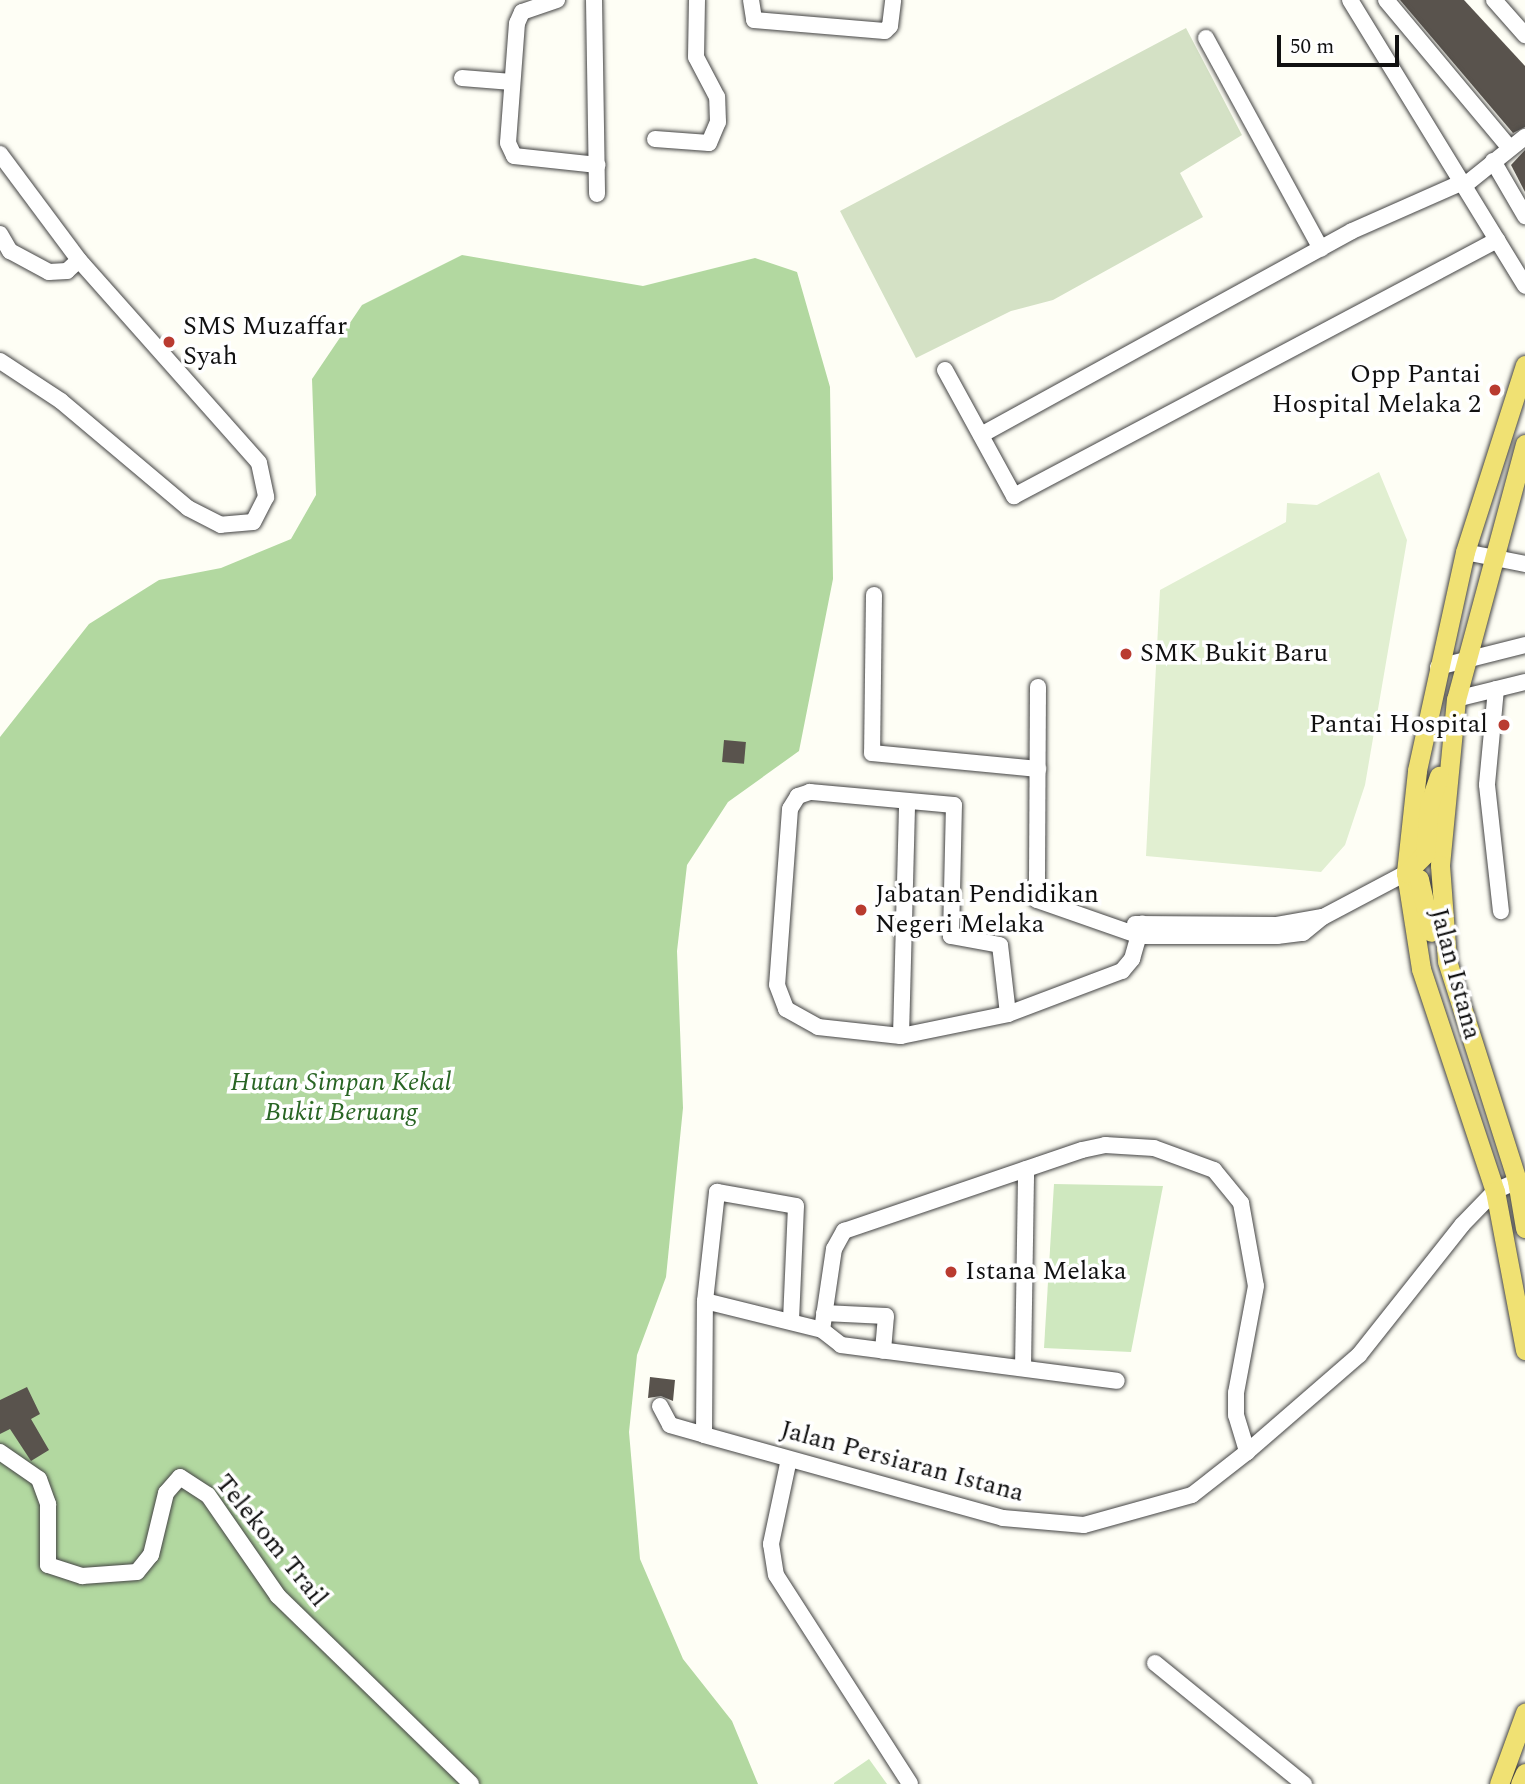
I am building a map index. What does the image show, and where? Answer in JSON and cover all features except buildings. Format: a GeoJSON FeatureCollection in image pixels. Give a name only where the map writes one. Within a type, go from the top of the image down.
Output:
{"type":"FeatureCollection","features":[{"type":"Feature","properties":{"kind":"main road","name":"Jalan Istana"},"geometry":{"type":"LineString","coordinates":[[1525,365],[1465,552],[1438,667],[1417,771],[1406,873],[1421,969],[1495,1191],[1525,1350]]}},
{"type":"Feature","properties":{"kind":"main road","name":"Jalan Istana"},"geometry":{"type":"LineString","coordinates":[[1525,444],[1492,554],[1456,699],[1448,750],[1441,836],[1441,916],[1447,961],[1517,1181],[1525,1228]]}},
{"type":"Feature","properties":{"kind":"main road"},"geometry":{"type":"LineString","coordinates":[[1448,750],[1429,805],[1425,854],[1406,873],[1419,879],[1439,962],[1460,1002]]}},
{"type":"Feature","properties":{"kind":"main road"},"geometry":{"type":"LineString","coordinates":[[1499,1784],[1525,1715]]}},
{"type":"Feature","properties":{"kind":"main road"},"geometry":{"type":"LineString","coordinates":[[1520,1784],[1525,1773]]}},
{"type":"Feature","properties":{"kind":"street"},"geometry":{"type":"LineString","coordinates":[[557,0],[522,12],[512,82],[508,143],[514,156],[598,165]]}},
{"type":"Feature","properties":{"kind":"street"},"geometry":{"type":"LineString","coordinates":[[594,0],[597,194]]}},
{"type":"Feature","properties":{"kind":"street"},"geometry":{"type":"LineString","coordinates":[[655,139],[709,143],[718,122],[717,97],[696,57],[697,0]]}},
{"type":"Feature","properties":{"kind":"street"},"geometry":{"type":"LineString","coordinates":[[751,0],[754,20],[885,31],[890,26],[893,0]]}},
{"type":"Feature","properties":{"kind":"street"},"geometry":{"type":"LineString","coordinates":[[1350,0],[1525,286]]}},
{"type":"Feature","properties":{"kind":"street"},"geometry":{"type":"LineString","coordinates":[[1386,0],[1509,147]]}},
{"type":"Feature","properties":{"kind":"street"},"geometry":{"type":"LineString","coordinates":[[1494,0],[1525,35]]}},
{"type":"Feature","properties":{"kind":"street"},"geometry":{"type":"LineString","coordinates":[[1206,38],[1321,248]]}},
{"type":"Feature","properties":{"kind":"street"},"geometry":{"type":"LineString","coordinates":[[462,78],[512,82]]}},
{"type":"Feature","properties":{"kind":"street"},"geometry":{"type":"LineString","coordinates":[[981,435],[1321,248],[1464,184],[1525,137]]}},
{"type":"Feature","properties":{"kind":"street"},"geometry":{"type":"LineString","coordinates":[[0,154],[79,260],[260,463],[266,497],[253,522],[221,524],[188,508],[61,401],[0,361]]}},
{"type":"Feature","properties":{"kind":"street"},"geometry":{"type":"LineString","coordinates":[[1493,161],[1525,216]]}},
{"type":"Feature","properties":{"kind":"street"},"geometry":{"type":"LineString","coordinates":[[0,234],[10,251],[49,272],[67,271],[79,260]]}},
{"type":"Feature","properties":{"kind":"street"},"geometry":{"type":"LineString","coordinates":[[946,370],[1014,496],[1497,240]]}},
{"type":"Feature","properties":{"kind":"street"},"geometry":{"type":"LineString","coordinates":[[1513,267],[1525,253]]}},
{"type":"Feature","properties":{"kind":"street"},"geometry":{"type":"LineString","coordinates":[[1465,552],[1492,554],[1525,564]]}},
{"type":"Feature","properties":{"kind":"street"},"geometry":{"type":"LineString","coordinates":[[874,594],[872,753],[1038,769]]}},
{"type":"Feature","properties":{"kind":"street"},"geometry":{"type":"LineString","coordinates":[[1438,667],[1525,645]]}},
{"type":"Feature","properties":{"kind":"street"},"geometry":{"type":"LineString","coordinates":[[1456,699],[1525,682]]}},
{"type":"Feature","properties":{"kind":"street"},"geometry":{"type":"LineString","coordinates":[[1038,687],[1037,900],[1122,927],[1141,929],[1276,925],[1323,917],[1406,873]]}},
{"type":"Feature","properties":{"kind":"street"},"geometry":{"type":"LineString","coordinates":[[1496,689],[1487,785],[1501,911]]}},
{"type":"Feature","properties":{"kind":"street"},"geometry":{"type":"LineString","coordinates":[[1008,1014],[1000,945],[951,936],[954,804],[810,792],[798,796],[790,809],[777,985],[786,1009],[818,1027],[901,1036],[1008,1014],[1122,971],[1141,929]]}},
{"type":"Feature","properties":{"kind":"street"},"geometry":{"type":"LineString","coordinates":[[901,1036],[907,802]]}},
{"type":"Feature","properties":{"kind":"street"},"geometry":{"type":"LineString","coordinates":[[1117,1381],[841,1345],[823,1322],[834,1249],[844,1231],[1082,1150],[1130,1146],[1154,1148],[1196,1162],[1229,1184],[1247,1225],[1256,1286],[1236,1393],[1236,1415],[1247,1452]]}},
{"type":"Feature","properties":{"kind":"street"},"geometry":{"type":"LineString","coordinates":[[1023,1368],[1026,1169]]}},
{"type":"Feature","properties":{"kind":"street","name":"Jalan Persiaran Istana"},"geometry":{"type":"LineString","coordinates":[[660,1406],[670,1425],[789,1459],[1003,1518],[1084,1525],[1192,1495],[1247,1452],[1359,1355],[1495,1191],[1517,1181]]}},
{"type":"Feature","properties":{"kind":"street"},"geometry":{"type":"LineString","coordinates":[[704,1435],[705,1301],[717,1192],[796,1206],[791,1320]]}},
{"type":"Feature","properties":{"kind":"street"},"geometry":{"type":"LineString","coordinates":[[705,1301],[791,1320],[823,1322],[886,1316],[883,1351]]}},
{"type":"Feature","properties":{"kind":"street","name":"Telekom Trail"},"geometry":{"type":"LineString","coordinates":[[0,1452],[39,1479],[48,1504],[48,1565],[82,1576],[137,1572],[151,1555],[166,1493],[180,1477],[208,1495],[278,1596],[471,1784]]}},
{"type":"Feature","properties":{"kind":"street"},"geometry":{"type":"LineString","coordinates":[[789,1459],[771,1544],[776,1575],[910,1784]]}},
{"type":"Feature","properties":{"kind":"street"},"geometry":{"type":"LineString","coordinates":[[1155,1663],[1304,1784]]}},
{"type":"Feature","properties":{"kind":"green space"},"geometry":{"type":"Polygon","coordinates":[[[1186,28],[1242,135],[1180,173],[1203,217],[1053,300],[1011,311],[916,358],[840,211],[1186,28]]]}},
{"type":"Feature","properties":{"kind":"green space","name":"Hutan Simpan Kekal Bukit Beruang"},"geometry":{"type":"Polygon","coordinates":[[[462,255],[643,286],[755,258],[797,272],[830,387],[833,579],[799,751],[728,802],[687,865],[677,951],[683,1108],[666,1277],[637,1355],[629,1432],[640,1559],[683,1659],[732,1721],[758,1784],[0,1784],[0,737],[89,624],[159,580],[221,568],[291,539],[316,495],[312,379],[362,305],[462,255]]]}},
{"type":"Feature","properties":{"kind":"green space"},"geometry":{"type":"Polygon","coordinates":[[[1379,472],[1407,540],[1365,785],[1345,845],[1321,872],[1146,856],[1160,590],[1286,522],[1287,503],[1317,505],[1379,472]]]}},
{"type":"Feature","properties":{"kind":"green space"},"geometry":{"type":"Polygon","coordinates":[[[1054,1184],[1163,1186],[1131,1352],[1044,1348],[1054,1184]]]}},
{"type":"Feature","properties":{"kind":"green space"},"geometry":{"type":"Polygon","coordinates":[[[869,1759],[887,1784],[834,1784],[834,1783],[869,1759]]]}},
{"type":"Feature","properties":{"kind":"place","name":"SMS Muzaffar Syah"},"geometry":{"type":"Point","coordinates":[169,342]}},
{"type":"Feature","properties":{"kind":"place","name":"Opp Pantai Hospital Melaka 2"},"geometry":{"type":"Point","coordinates":[1495,390]}},
{"type":"Feature","properties":{"kind":"place","name":"SMK Bukit Baru"},"geometry":{"type":"Point","coordinates":[1126,654]}},
{"type":"Feature","properties":{"kind":"place","name":"Pantai Hospital"},"geometry":{"type":"Point","coordinates":[1504,725]}},
{"type":"Feature","properties":{"kind":"place","name":"Jabatan Pendidikan Negeri Melaka"},"geometry":{"type":"Point","coordinates":[861,910]}},
{"type":"Feature","properties":{"kind":"place","name":"Istana Melaka"},"geometry":{"type":"Point","coordinates":[951,1272]}}]}
